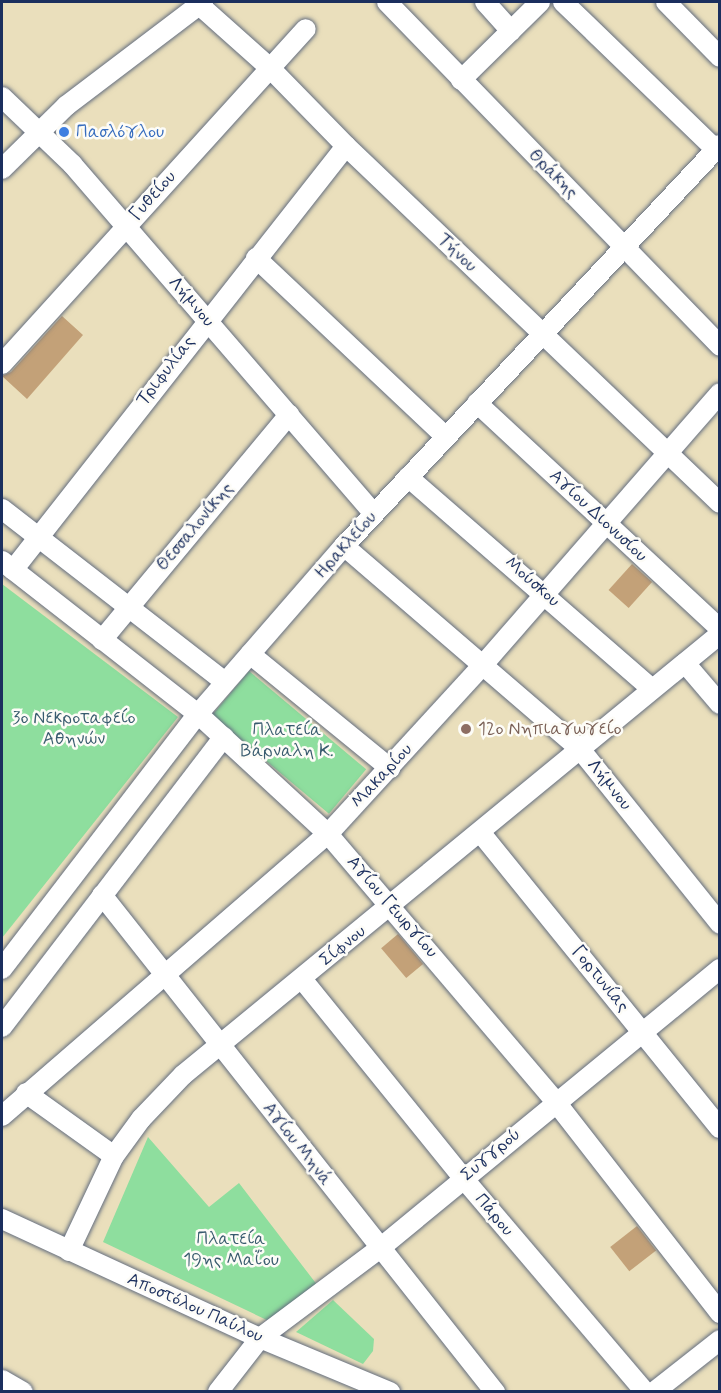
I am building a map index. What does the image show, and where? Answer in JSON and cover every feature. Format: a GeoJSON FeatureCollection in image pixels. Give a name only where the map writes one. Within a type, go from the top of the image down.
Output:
{"type":"FeatureCollection","features":[{"type":"Feature","properties":{"kind":"street","name":"Θράκης"},"geometry":{"type":"LineString","coordinates":[[387,2],[720,346]]}},
{"type":"Feature","properties":{"kind":"street"},"geometry":{"type":"LineString","coordinates":[[461,80],[540,2]]}},
{"type":"Feature","properties":{"kind":"street"},"geometry":{"type":"LineString","coordinates":[[563,2],[717,147]]}},
{"type":"Feature","properties":{"kind":"street"},"geometry":{"type":"LineString","coordinates":[[666,2],[720,57]]}},
{"type":"Feature","properties":{"kind":"street"},"geometry":{"type":"LineString","coordinates":[[2,169],[40,130],[199,3]]}},
{"type":"Feature","properties":{"kind":"street","name":"Τήνου"},"geometry":{"type":"LineString","coordinates":[[199,3],[269,67],[346,146],[720,503]]}},
{"type":"Feature","properties":{"kind":"street"},"geometry":{"type":"LineString","coordinates":[[488,3],[511,31]]}},
{"type":"Feature","properties":{"kind":"street","name":"Γυθείου"},"geometry":{"type":"LineString","coordinates":[[2,364],[269,67],[306,29]]}},
{"type":"Feature","properties":{"kind":"street","name":"Λήμνου"},"geometry":{"type":"LineString","coordinates":[[2,97],[40,130],[374,514]]}},
{"type":"Feature","properties":{"kind":"street","name":"Τριφυλίας"},"geometry":{"type":"LineString","coordinates":[[7,566],[38,535],[346,146]]}},
{"type":"Feature","properties":{"kind":"street","name":"Ηρακλείου"},"geometry":{"type":"LineString","coordinates":[[2,969],[225,682],[344,546],[717,147]]}},
{"type":"Feature","properties":{"kind":"street"},"geometry":{"type":"LineString","coordinates":[[256,258],[446,437]]}},
{"type":"Feature","properties":{"kind":"street","name":"Μακαρίου"},"geometry":{"type":"LineString","coordinates":[[2,1113],[328,834],[482,666],[720,393]]}},
{"type":"Feature","properties":{"kind":"street","name":"Αγίου Διονυσίου"},"geometry":{"type":"LineString","coordinates":[[477,403],[720,629]]}},
{"type":"Feature","properties":{"kind":"street","name":"Θεσσαλονίκης"},"geometry":{"type":"LineString","coordinates":[[102,640],[289,415]]}},
{"type":"Feature","properties":{"kind":"street","name":"Μούσκου"},"geometry":{"type":"LineString","coordinates":[[408,477],[545,592],[652,689]]}},
{"type":"Feature","properties":{"kind":"street"},"geometry":{"type":"LineString","coordinates":[[2,509],[225,682]]}},
{"type":"Feature","properties":{"kind":"street","name":"Λήμνου"},"geometry":{"type":"LineString","coordinates":[[344,546],[580,749],[720,924]]}},
{"type":"Feature","properties":{"kind":"street","name":"Αγίου Γεωργίου"},"geometry":{"type":"LineString","coordinates":[[7,566],[198,714],[328,834],[393,906],[555,1101],[720,1313]]}},
{"type":"Feature","properties":{"kind":"street","name":"Σίφνου"},"geometry":{"type":"LineString","coordinates":[[69,1251],[114,1156],[141,1119],[176,1082],[393,906],[480,831],[720,634]]}},
{"type":"Feature","properties":{"kind":"street"},"geometry":{"type":"LineString","coordinates":[[250,654],[390,768]]}},
{"type":"Feature","properties":{"kind":"street"},"geometry":{"type":"LineString","coordinates":[[685,663],[720,704]]}},
{"type":"Feature","properties":{"kind":"street"},"geometry":{"type":"LineString","coordinates":[[2,1027],[224,737]]}},
{"type":"Feature","properties":{"kind":"street","name":"Γορτυνίας"},"geometry":{"type":"LineString","coordinates":[[480,831],[720,1128]]}},
{"type":"Feature","properties":{"kind":"street","name":"Αγίου Μηνά"},"geometry":{"type":"LineString","coordinates":[[102,895],[379,1249],[495,1392]]}},
{"type":"Feature","properties":{"kind":"street","name":"Συγγρού"},"geometry":{"type":"LineString","coordinates":[[218,1392],[260,1338],[379,1249],[555,1101],[720,969]]}},
{"type":"Feature","properties":{"kind":"street","name":"Πάρου"},"geometry":{"type":"LineString","coordinates":[[302,979],[463,1178],[645,1392]]}},
{"type":"Feature","properties":{"kind":"street"},"geometry":{"type":"LineString","coordinates":[[26,1093],[114,1156]]}},
{"type":"Feature","properties":{"kind":"street","name":"Αποστόλου Παύλου"},"geometry":{"type":"LineString","coordinates":[[2,1219],[260,1338],[347,1384],[390,1392]]}},
{"type":"Feature","properties":{"kind":"street"},"geometry":{"type":"LineString","coordinates":[[654,1392],[720,1340]]}},
{"type":"Feature","properties":{"kind":"street"},"geometry":{"type":"LineString","coordinates":[[2,1380],[23,1392]]}},
{"type":"Feature","properties":{"kind":"green space","name":"3ο Νεκροταφείο Αθηνών"},"geometry":{"type":"Polygon","coordinates":[[[2,584],[178,717],[2,938],[2,584]]]}},
{"type":"Feature","properties":{"kind":"green space","name":"Πλατεία Βάρναλη Κ."},"geometry":{"type":"Polygon","coordinates":[[[249,671],[366,769],[329,814],[212,715],[249,671]]]}},
{"type":"Feature","properties":{"kind":"green space","name":"Πλατεία 19ης Μαΐου"},"geometry":{"type":"Polygon","coordinates":[[[148,1137],[209,1207],[239,1183],[318,1286],[271,1322],[103,1242],[148,1137]]]}},
{"type":"Feature","properties":{"kind":"green space"},"geometry":{"type":"Polygon","coordinates":[[[333,1300],[374,1339],[373,1351],[363,1364],[296,1332],[333,1300]]]}},
{"type":"Feature","properties":{"kind":"building"},"geometry":{"type":"Polygon","coordinates":[[[62,316],[83,335],[27,399],[2,376],[11,372],[62,316]]]}},
{"type":"Feature","properties":{"kind":"building"},"geometry":{"type":"Polygon","coordinates":[[[632,564],[652,582],[629,608],[609,590],[632,564]]]}},
{"type":"Feature","properties":{"kind":"building"},"geometry":{"type":"Polygon","coordinates":[[[398,934],[423,964],[406,978],[381,948],[398,934]]]}},
{"type":"Feature","properties":{"kind":"building"},"geometry":{"type":"Polygon","coordinates":[[[637,1226],[656,1250],[629,1271],[610,1247],[637,1226]]]}},
{"type":"Feature","properties":{"kind":"place","name":"Πασλόγλου"},"geometry":{"type":"Point","coordinates":[64,132]}},
{"type":"Feature","properties":{"kind":"place","name":"12ο Νηπιαγωγείο"},"geometry":{"type":"Point","coordinates":[466,729]}}]}
